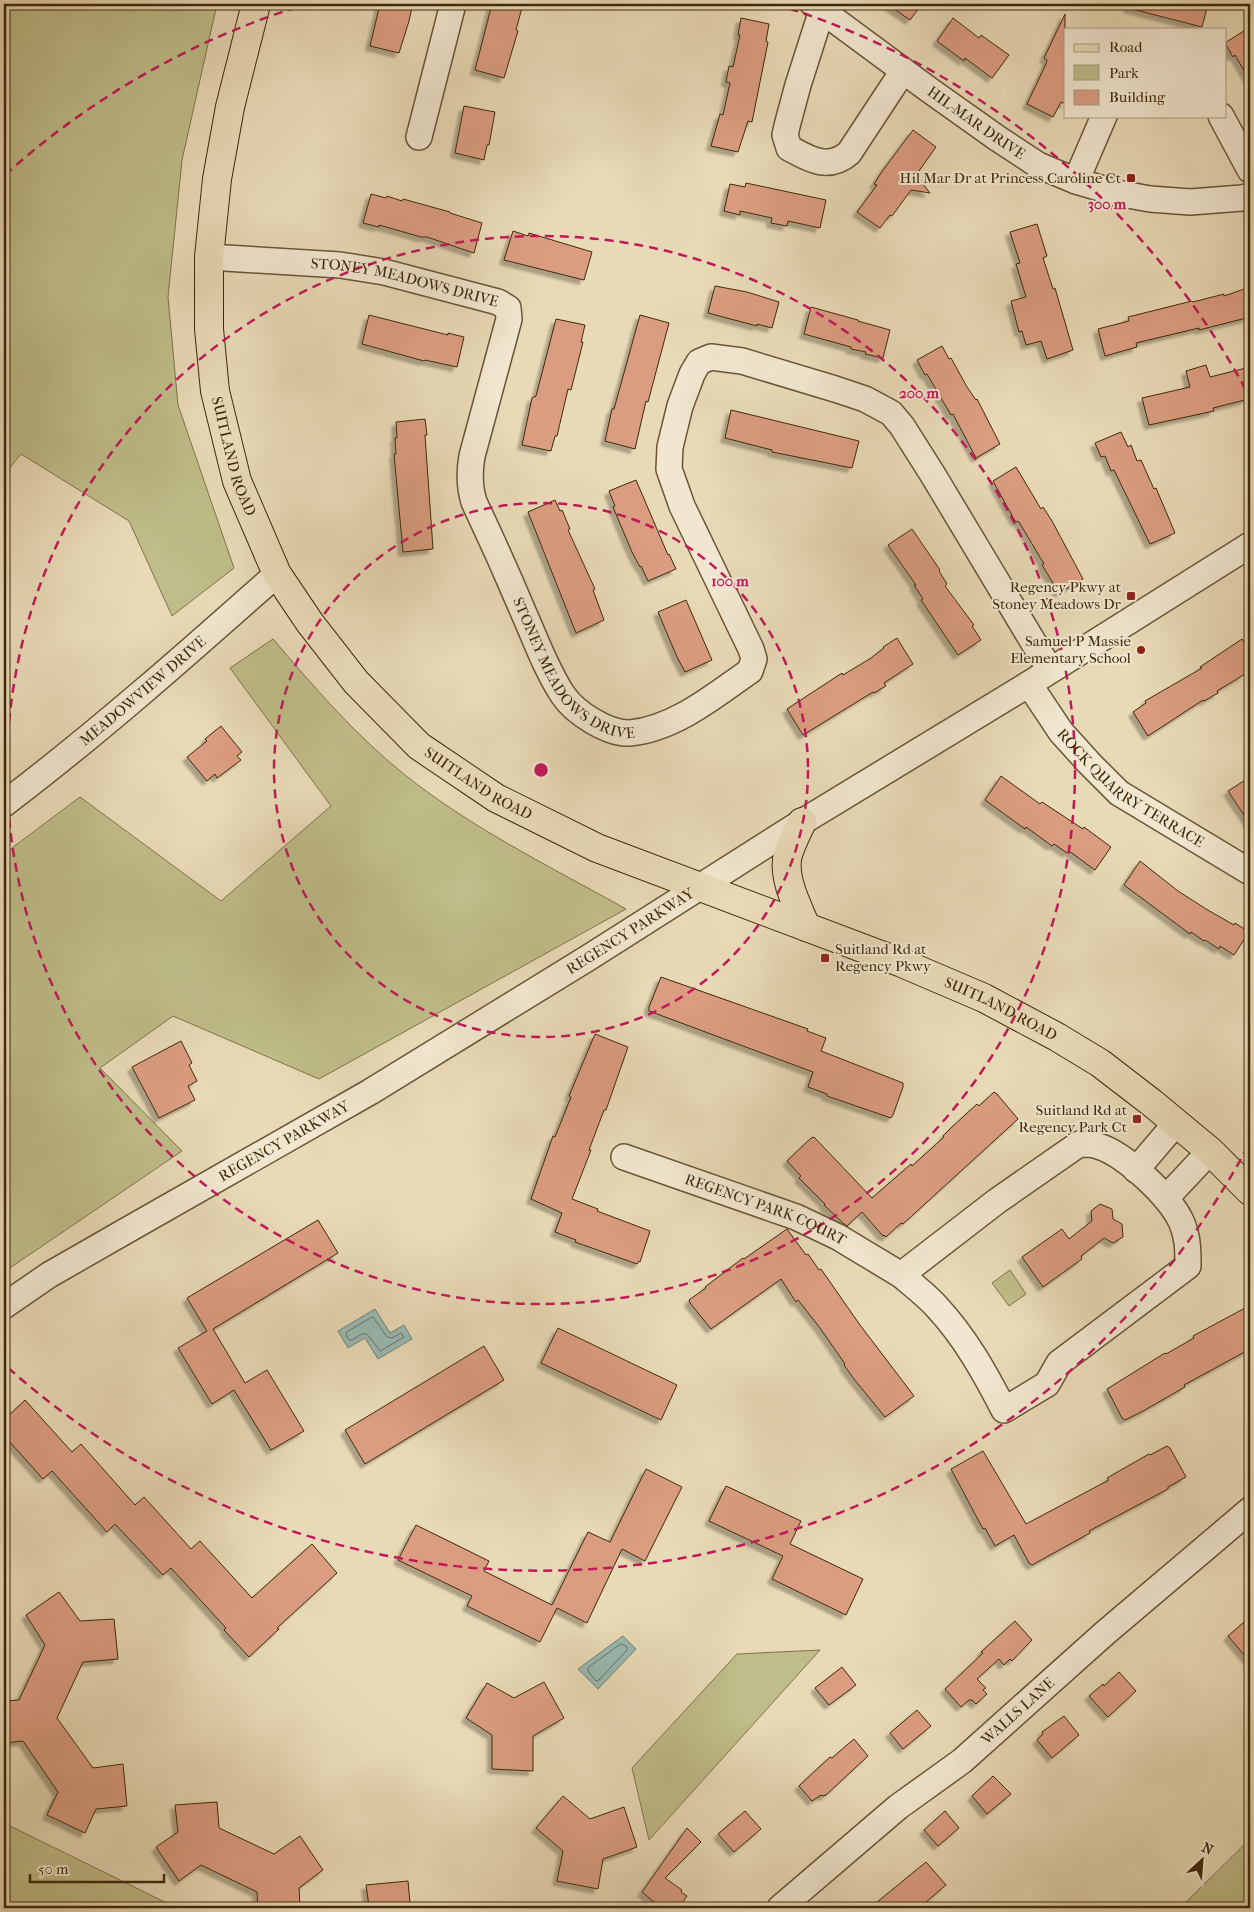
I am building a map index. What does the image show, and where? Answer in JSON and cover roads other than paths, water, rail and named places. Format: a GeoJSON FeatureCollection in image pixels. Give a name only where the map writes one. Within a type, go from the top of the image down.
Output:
{"type":"FeatureCollection","features":[{"type":"Feature","properties":{"kind":"main road","name":"SUITLAND ROAD"},"geometry":{"type":"LineString","coordinates":[[256,4],[230,107],[218,180],[209,257],[209,329],[215,391],[237,481],[277,574],[310,623],[356,682],[419,746],[505,802],[597,848],[902,963],[984,998],[1057,1037],[1100,1063],[1176,1122],[1210,1151],[1250,1191]]}},
{"type":"Feature","properties":{"kind":"main road"},"geometry":{"type":"LineString","coordinates":[[802,822],[787,859],[793,896],[806,927]]}},
{"type":"Feature","properties":{"kind":"street"},"geometry":{"type":"LineString","coordinates":[[419,137],[453,4]]}},
{"type":"Feature","properties":{"kind":"street"},"geometry":{"type":"LineString","coordinates":[[818,7],[785,135],[789,148],[812,161],[829,162],[840,160],[849,153],[902,71]]}},
{"type":"Feature","properties":{"kind":"street","name":"HIL-MAR DRIVE"},"geometry":{"type":"LineString","coordinates":[[818,7],[902,71],[1038,165],[1117,193],[1150,199],[1190,202],[1250,196]]}},
{"type":"Feature","properties":{"kind":"street"},"geometry":{"type":"LineString","coordinates":[[1076,180],[1103,118]]}},
{"type":"Feature","properties":{"kind":"street"},"geometry":{"type":"LineString","coordinates":[[1222,118],[1250,170]]}},
{"type":"Feature","properties":{"kind":"street","name":"STONEY MEADOWS DRIVE"},"geometry":{"type":"LineString","coordinates":[[209,257],[340,265],[384,272],[498,302],[508,308],[509,319],[472,456],[469,474],[470,487],[474,502],[547,666],[564,697],[596,723],[611,730],[629,733],[676,720],[750,671],[754,659],[751,649],[682,506],[669,469],[670,447],[680,406],[692,374],[699,362],[710,357],[742,361],[835,389],[865,399],[891,413],[902,426],[934,475],[1050,670]]}},
{"type":"Feature","properties":{"kind":"street","name":"REGENCY PARKWAY"},"geometry":{"type":"LineString","coordinates":[[4,1306],[49,1275],[370,1092],[1250,545]]}},
{"type":"Feature","properties":{"kind":"street","name":"MEADOWVIEW DRIVE"},"geometry":{"type":"LineString","coordinates":[[4,804],[43,775],[135,699],[277,574]]}},
{"type":"Feature","properties":{"kind":"street","name":"ROCK QUARRY TERRACE"},"geometry":{"type":"LineString","coordinates":[[1029,684],[1061,732],[1088,763],[1119,792],[1250,872]]}},
{"type":"Feature","properties":{"kind":"street"},"geometry":{"type":"LineString","coordinates":[[1136,1170],[1176,1122]]}},
{"type":"Feature","properties":{"kind":"street","name":"REGENCY PARK COURT"},"geometry":{"type":"LineString","coordinates":[[624,1157],[796,1217],[838,1237],[901,1275],[936,1306],[967,1345],[1004,1410],[1047,1384],[1059,1363],[1188,1266],[1189,1244],[1181,1220],[1166,1198],[1136,1170],[1098,1145],[1079,1144],[997,1201],[901,1275]]}},
{"type":"Feature","properties":{"kind":"street"},"geometry":{"type":"LineString","coordinates":[[1166,1198],[1210,1151]]}},
{"type":"Feature","properties":{"kind":"street","name":"WALLS LANE"},"geometry":{"type":"LineString","coordinates":[[780,1908],[898,1807],[962,1761],[1105,1633],[1250,1510]]}},
{"type":"Feature","properties":{"kind":"water"},"geometry":{"type":"Polygon","coordinates":[[[375,1309],[390,1333],[404,1325],[412,1339],[378,1359],[365,1338],[348,1348],[338,1331],[375,1309]]]}},
{"type":"Feature","properties":{"kind":"water"},"geometry":{"type":"Polygon","coordinates":[[[623,1636],[636,1649],[598,1689],[578,1669],[623,1636]]]}},
{"type":"Feature","properties":{"kind":"place","name":"Hil Mar Dr at Princess Caroline Ct"},"geometry":{"type":"Point","coordinates":[1131,178]}},
{"type":"Feature","properties":{"kind":"place","name":"Regency Pkwy at Stoney Meadows Dr"},"geometry":{"type":"Point","coordinates":[1131,596]}},
{"type":"Feature","properties":{"kind":"place","name":"Samuel P Massie Elementary School"},"geometry":{"type":"Point","coordinates":[1141,650]}},
{"type":"Feature","properties":{"kind":"place","name":"Suitland Rd at Regency Pkwy"},"geometry":{"type":"Point","coordinates":[825,958]}},
{"type":"Feature","properties":{"kind":"place","name":"Suitland Rd at Regency Park Ct"},"geometry":{"type":"Point","coordinates":[1137,1119]}}]}
